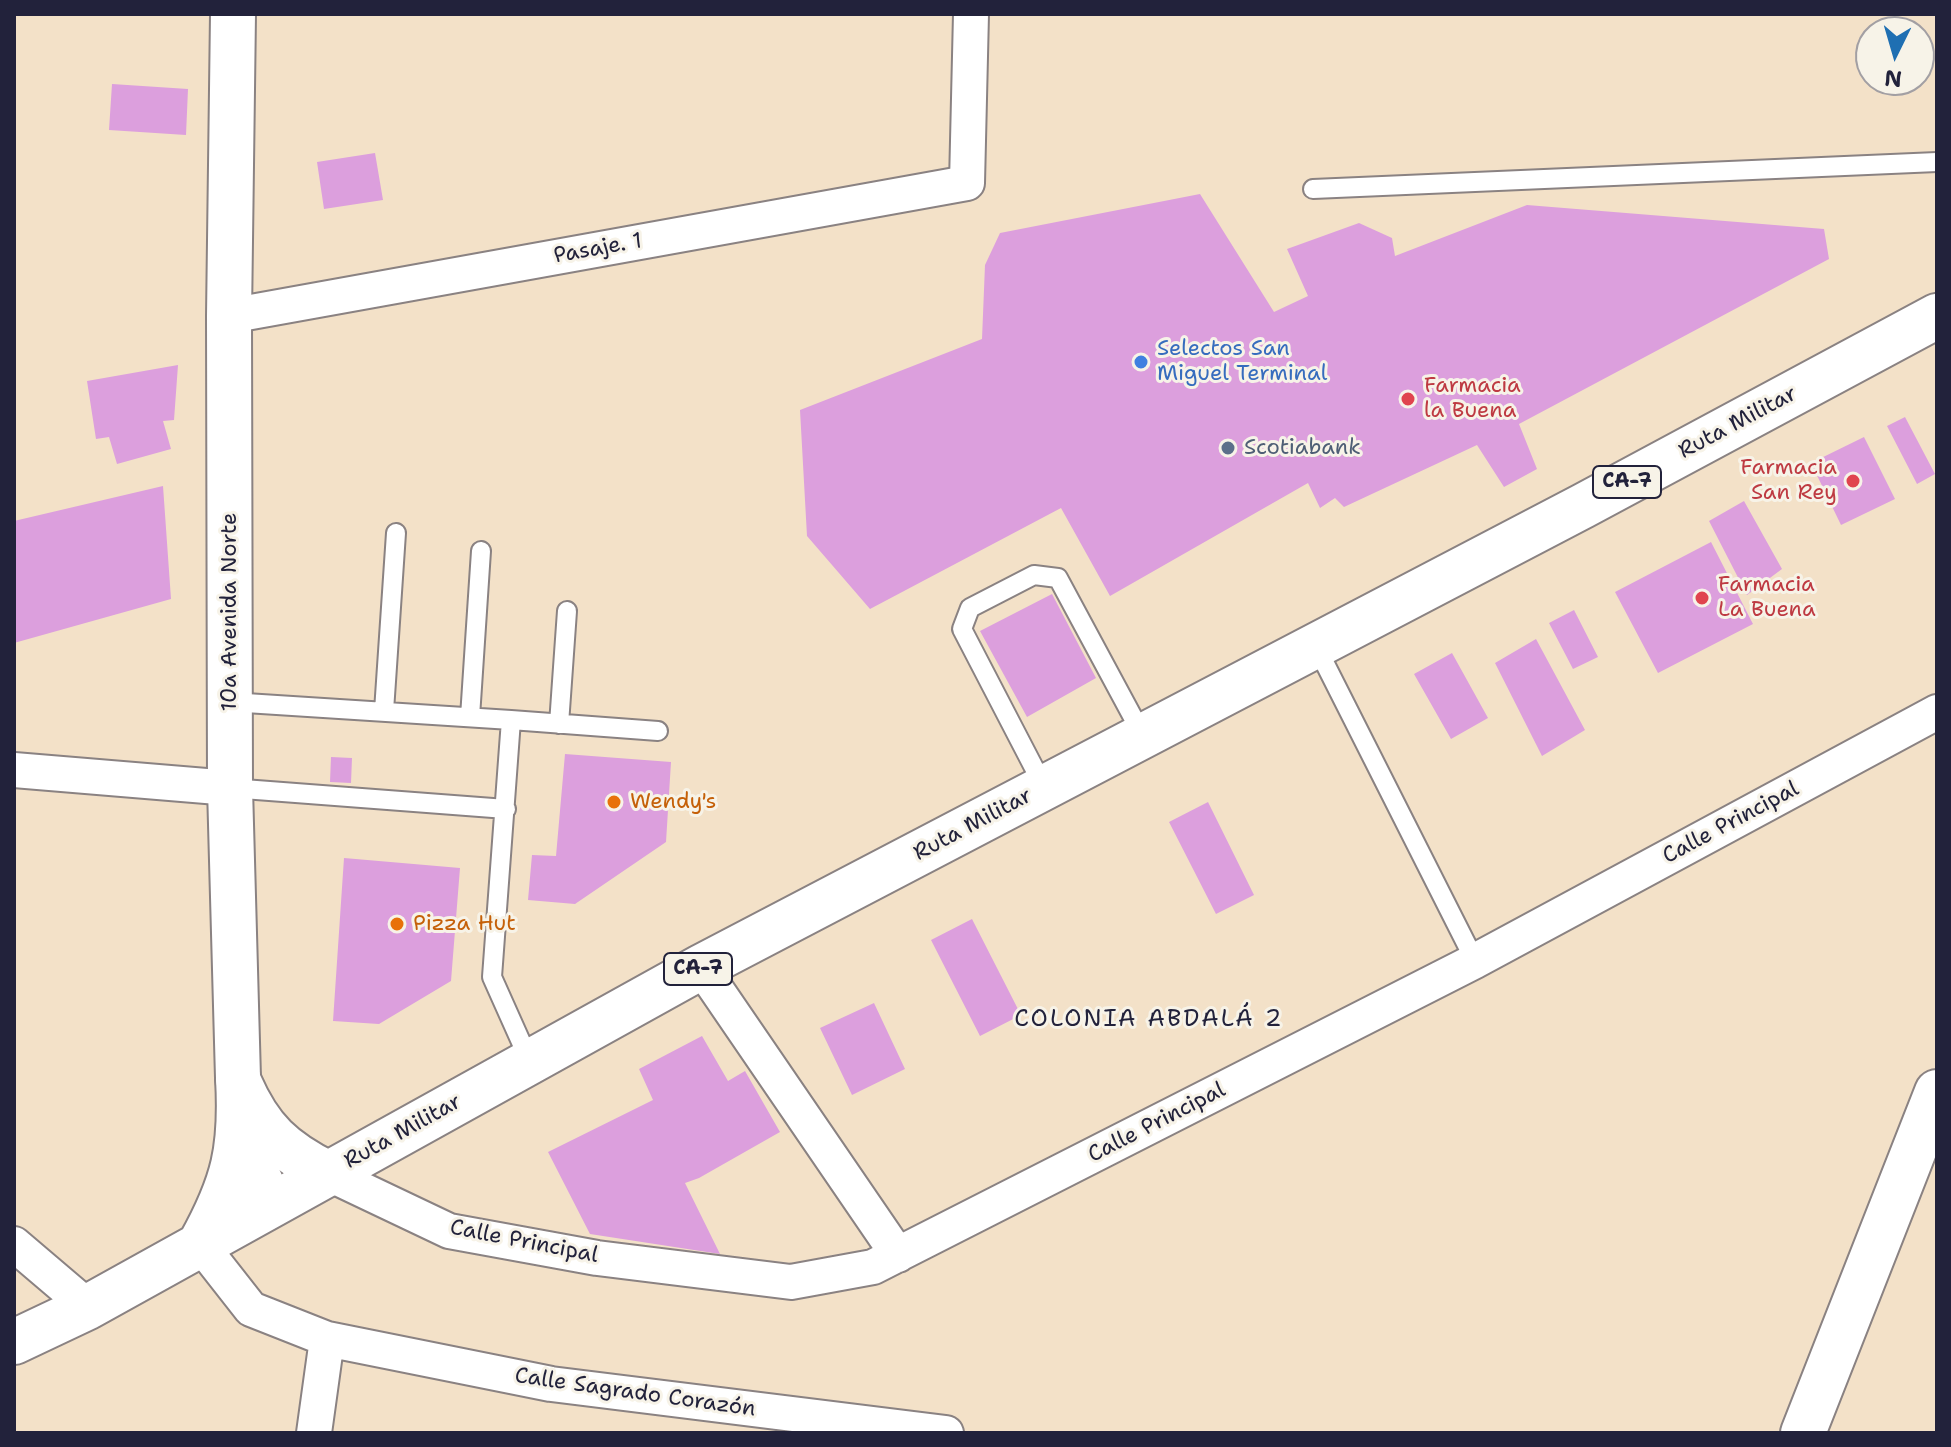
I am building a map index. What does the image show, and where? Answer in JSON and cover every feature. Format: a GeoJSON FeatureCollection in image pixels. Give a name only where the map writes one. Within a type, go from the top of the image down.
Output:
{"type":"FeatureCollection","features":[{"type":"Feature","properties":{"kind":"main road","name":"10a Avenida Norte"},"geometry":{"type":"LineString","coordinates":[[233,14],[229,316],[230,788],[238,1078],[253,1165],[271,1204]]}},
{"type":"Feature","properties":{"kind":"main road","name":"Ruta Militar"},"geometry":{"type":"LineString","coordinates":[[14,1342],[88,1307],[701,967],[1316,646],[1937,316]]}},
{"type":"Feature","properties":{"kind":"main road"},"geometry":{"type":"LineString","coordinates":[[238,1078],[251,1109],[271,1137],[297,1159],[327,1173]]}},
{"type":"Feature","properties":{"kind":"main road"},"geometry":{"type":"LineString","coordinates":[[200,1244],[221,1206],[234,1165],[240,1122],[238,1078]]}},
{"type":"Feature","properties":{"kind":"main road"},"geometry":{"type":"LineString","coordinates":[[1803,1433],[1937,1092]]}},
{"type":"Feature","properties":{"kind":"street","name":"Pasaje. 1"},"geometry":{"type":"LineString","coordinates":[[229,316],[967,183],[973,14]]}},
{"type":"Feature","properties":{"kind":"street","name":"Calle Principal"},"geometry":{"type":"LineString","coordinates":[[327,1173],[449,1231],[597,1258],[791,1282],[873,1267],[1475,961],[1937,712]]}},
{"type":"Feature","properties":{"kind":"street"},"geometry":{"type":"LineString","coordinates":[[14,770],[230,788]]}},
{"type":"Feature","properties":{"kind":"street"},"geometry":{"type":"LineString","coordinates":[[701,967],[898,1255]]}},
{"type":"Feature","properties":{"kind":"street"},"geometry":{"type":"LineString","coordinates":[[14,1244],[88,1307]]}},
{"type":"Feature","properties":{"kind":"street","name":"Calle Sagrado Corazón"},"geometry":{"type":"LineString","coordinates":[[200,1244],[251,1309],[327,1339],[551,1384],[946,1433]]}},
{"type":"Feature","properties":{"kind":"street"},"geometry":{"type":"LineString","coordinates":[[314,1433],[327,1339]]}},
{"type":"Feature","properties":{"kind":"lane"},"geometry":{"type":"LineString","coordinates":[[1313,189],[1937,162]]}},
{"type":"Feature","properties":{"kind":"lane"},"geometry":{"type":"LineString","coordinates":[[384,711],[396,533]]}},
{"type":"Feature","properties":{"kind":"lane"},"geometry":{"type":"LineString","coordinates":[[470,717],[481,551]]}},
{"type":"Feature","properties":{"kind":"lane"},"geometry":{"type":"LineString","coordinates":[[1044,787],[962,629],[970,608],[1034,575],[1058,578],[1143,736]]}},
{"type":"Feature","properties":{"kind":"lane"},"geometry":{"type":"LineString","coordinates":[[559,724],[567,611]]}},
{"type":"Feature","properties":{"kind":"lane"},"geometry":{"type":"LineString","coordinates":[[1316,646],[1475,961]]}},
{"type":"Feature","properties":{"kind":"lane"},"geometry":{"type":"LineString","coordinates":[[230,702],[658,731]]}},
{"type":"Feature","properties":{"kind":"lane"},"geometry":{"type":"LineString","coordinates":[[511,720],[492,977],[530,1062]]}},
{"type":"Feature","properties":{"kind":"lane"},"geometry":{"type":"LineString","coordinates":[[230,788],[506,809]]}},
{"type":"Feature","properties":{"kind":"building"},"geometry":{"type":"Polygon","coordinates":[[[112,84],[188,89],[186,135],[109,130],[112,84]]]}},
{"type":"Feature","properties":{"kind":"building"},"geometry":{"type":"Polygon","coordinates":[[[375,153],[383,200],[324,209],[317,162],[375,153]]]}},
{"type":"Feature","properties":{"kind":"building"},"geometry":{"type":"Polygon","coordinates":[[[1200,194],[1274,312],[1308,296],[1287,249],[1359,223],[1392,238],[1395,256],[1527,205],[1824,229],[1829,259],[1519,424],[1537,469],[1504,487],[1477,445],[1344,507],[1335,498],[1320,508],[1308,483],[1110,596],[1061,508],[870,609],[807,536],[800,410],[982,339],[985,265],[1000,233],[1200,194]]]}},
{"type":"Feature","properties":{"kind":"building"},"geometry":{"type":"Polygon","coordinates":[[[178,365],[174,420],[163,421],[171,449],[117,464],[109,437],[96,439],[87,381],[178,365]]]}},
{"type":"Feature","properties":{"kind":"building"},"geometry":{"type":"Polygon","coordinates":[[[1905,417],[1935,474],[1917,484],[1887,426],[1905,417]]]}},
{"type":"Feature","properties":{"kind":"building","name":"Farmacia San Rey"},"geometry":{"type":"Polygon","coordinates":[[[1864,437],[1895,499],[1841,525],[1811,463],[1864,437]]]}},
{"type":"Feature","properties":{"kind":"building"},"geometry":{"type":"Polygon","coordinates":[[[163,486],[171,599],[14,643],[14,521],[163,486]]]}},
{"type":"Feature","properties":{"kind":"building"},"geometry":{"type":"Polygon","coordinates":[[[1744,501],[1782,569],[1747,595],[1709,521],[1744,501]]]}},
{"type":"Feature","properties":{"kind":"building","name":"Farmacia La Buena"},"geometry":{"type":"Polygon","coordinates":[[[1711,542],[1753,624],[1658,673],[1615,592],[1711,542]]]}},
{"type":"Feature","properties":{"kind":"building"},"geometry":{"type":"Polygon","coordinates":[[[1052,594],[1096,678],[1027,717],[980,631],[1052,594]]]}},
{"type":"Feature","properties":{"kind":"building"},"geometry":{"type":"Polygon","coordinates":[[[1574,610],[1598,657],[1573,669],[1549,623],[1574,610]]]}},
{"type":"Feature","properties":{"kind":"building"},"geometry":{"type":"Polygon","coordinates":[[[1536,639],[1585,730],[1542,756],[1495,663],[1536,639]]]}},
{"type":"Feature","properties":{"kind":"building"},"geometry":{"type":"Polygon","coordinates":[[[1452,653],[1488,718],[1451,739],[1414,674],[1452,653]]]}},
{"type":"Feature","properties":{"kind":"building","name":"Wendy's"},"geometry":{"type":"Polygon","coordinates":[[[565,754],[671,762],[666,842],[575,904],[528,900],[532,855],[556,856],[565,754]]]}},
{"type":"Feature","properties":{"kind":"building"},"geometry":{"type":"Polygon","coordinates":[[[331,757],[352,758],[351,783],[330,782],[331,757]]]}},
{"type":"Feature","properties":{"kind":"building"},"geometry":{"type":"Polygon","coordinates":[[[1208,802],[1254,895],[1216,914],[1169,822],[1208,802]]]}},
{"type":"Feature","properties":{"kind":"building","name":"Pizza Hut"},"geometry":{"type":"Polygon","coordinates":[[[344,858],[460,868],[451,981],[379,1024],[333,1021],[344,858]]]}},
{"type":"Feature","properties":{"kind":"building"},"geometry":{"type":"Polygon","coordinates":[[[972,919],[1021,1015],[980,1036],[931,940],[972,919]]]}},
{"type":"Feature","properties":{"kind":"building"},"geometry":{"type":"Polygon","coordinates":[[[874,1003],[905,1069],[852,1095],[820,1028],[874,1003]]]}},
{"type":"Feature","properties":{"kind":"building"},"geometry":{"type":"Polygon","coordinates":[[[702,1036],[728,1081],[745,1071],[780,1132],[685,1183],[720,1254],[590,1234],[548,1152],[653,1100],[639,1069],[702,1036]]]}},
{"type":"Feature","properties":{"kind":"place","name":"Selectos San Miguel Terminal"},"geometry":{"type":"Point","coordinates":[1141,362]}},
{"type":"Feature","properties":{"kind":"place","name":"Farmacia la Buena"},"geometry":{"type":"Point","coordinates":[1408,399]}},
{"type":"Feature","properties":{"kind":"place","name":"Scotiabank"},"geometry":{"type":"Point","coordinates":[1228,448]}},
{"type":"Feature","properties":{"kind":"place","name":"Farmacia San Rey"},"geometry":{"type":"Point","coordinates":[1853,481]}},
{"type":"Feature","properties":{"kind":"place","name":"Farmacia La Buena"},"geometry":{"type":"Point","coordinates":[1702,598]}},
{"type":"Feature","properties":{"kind":"place","name":"Wendy's"},"geometry":{"type":"Point","coordinates":[614,802]}},
{"type":"Feature","properties":{"kind":"place","name":"Pizza Hut"},"geometry":{"type":"Point","coordinates":[397,924]}},
{"type":"Feature","properties":{"kind":"district","name":"COLONIA ABDALÁ 2"},"geometry":{"type":"Point","coordinates":[1149,1020]}}]}
